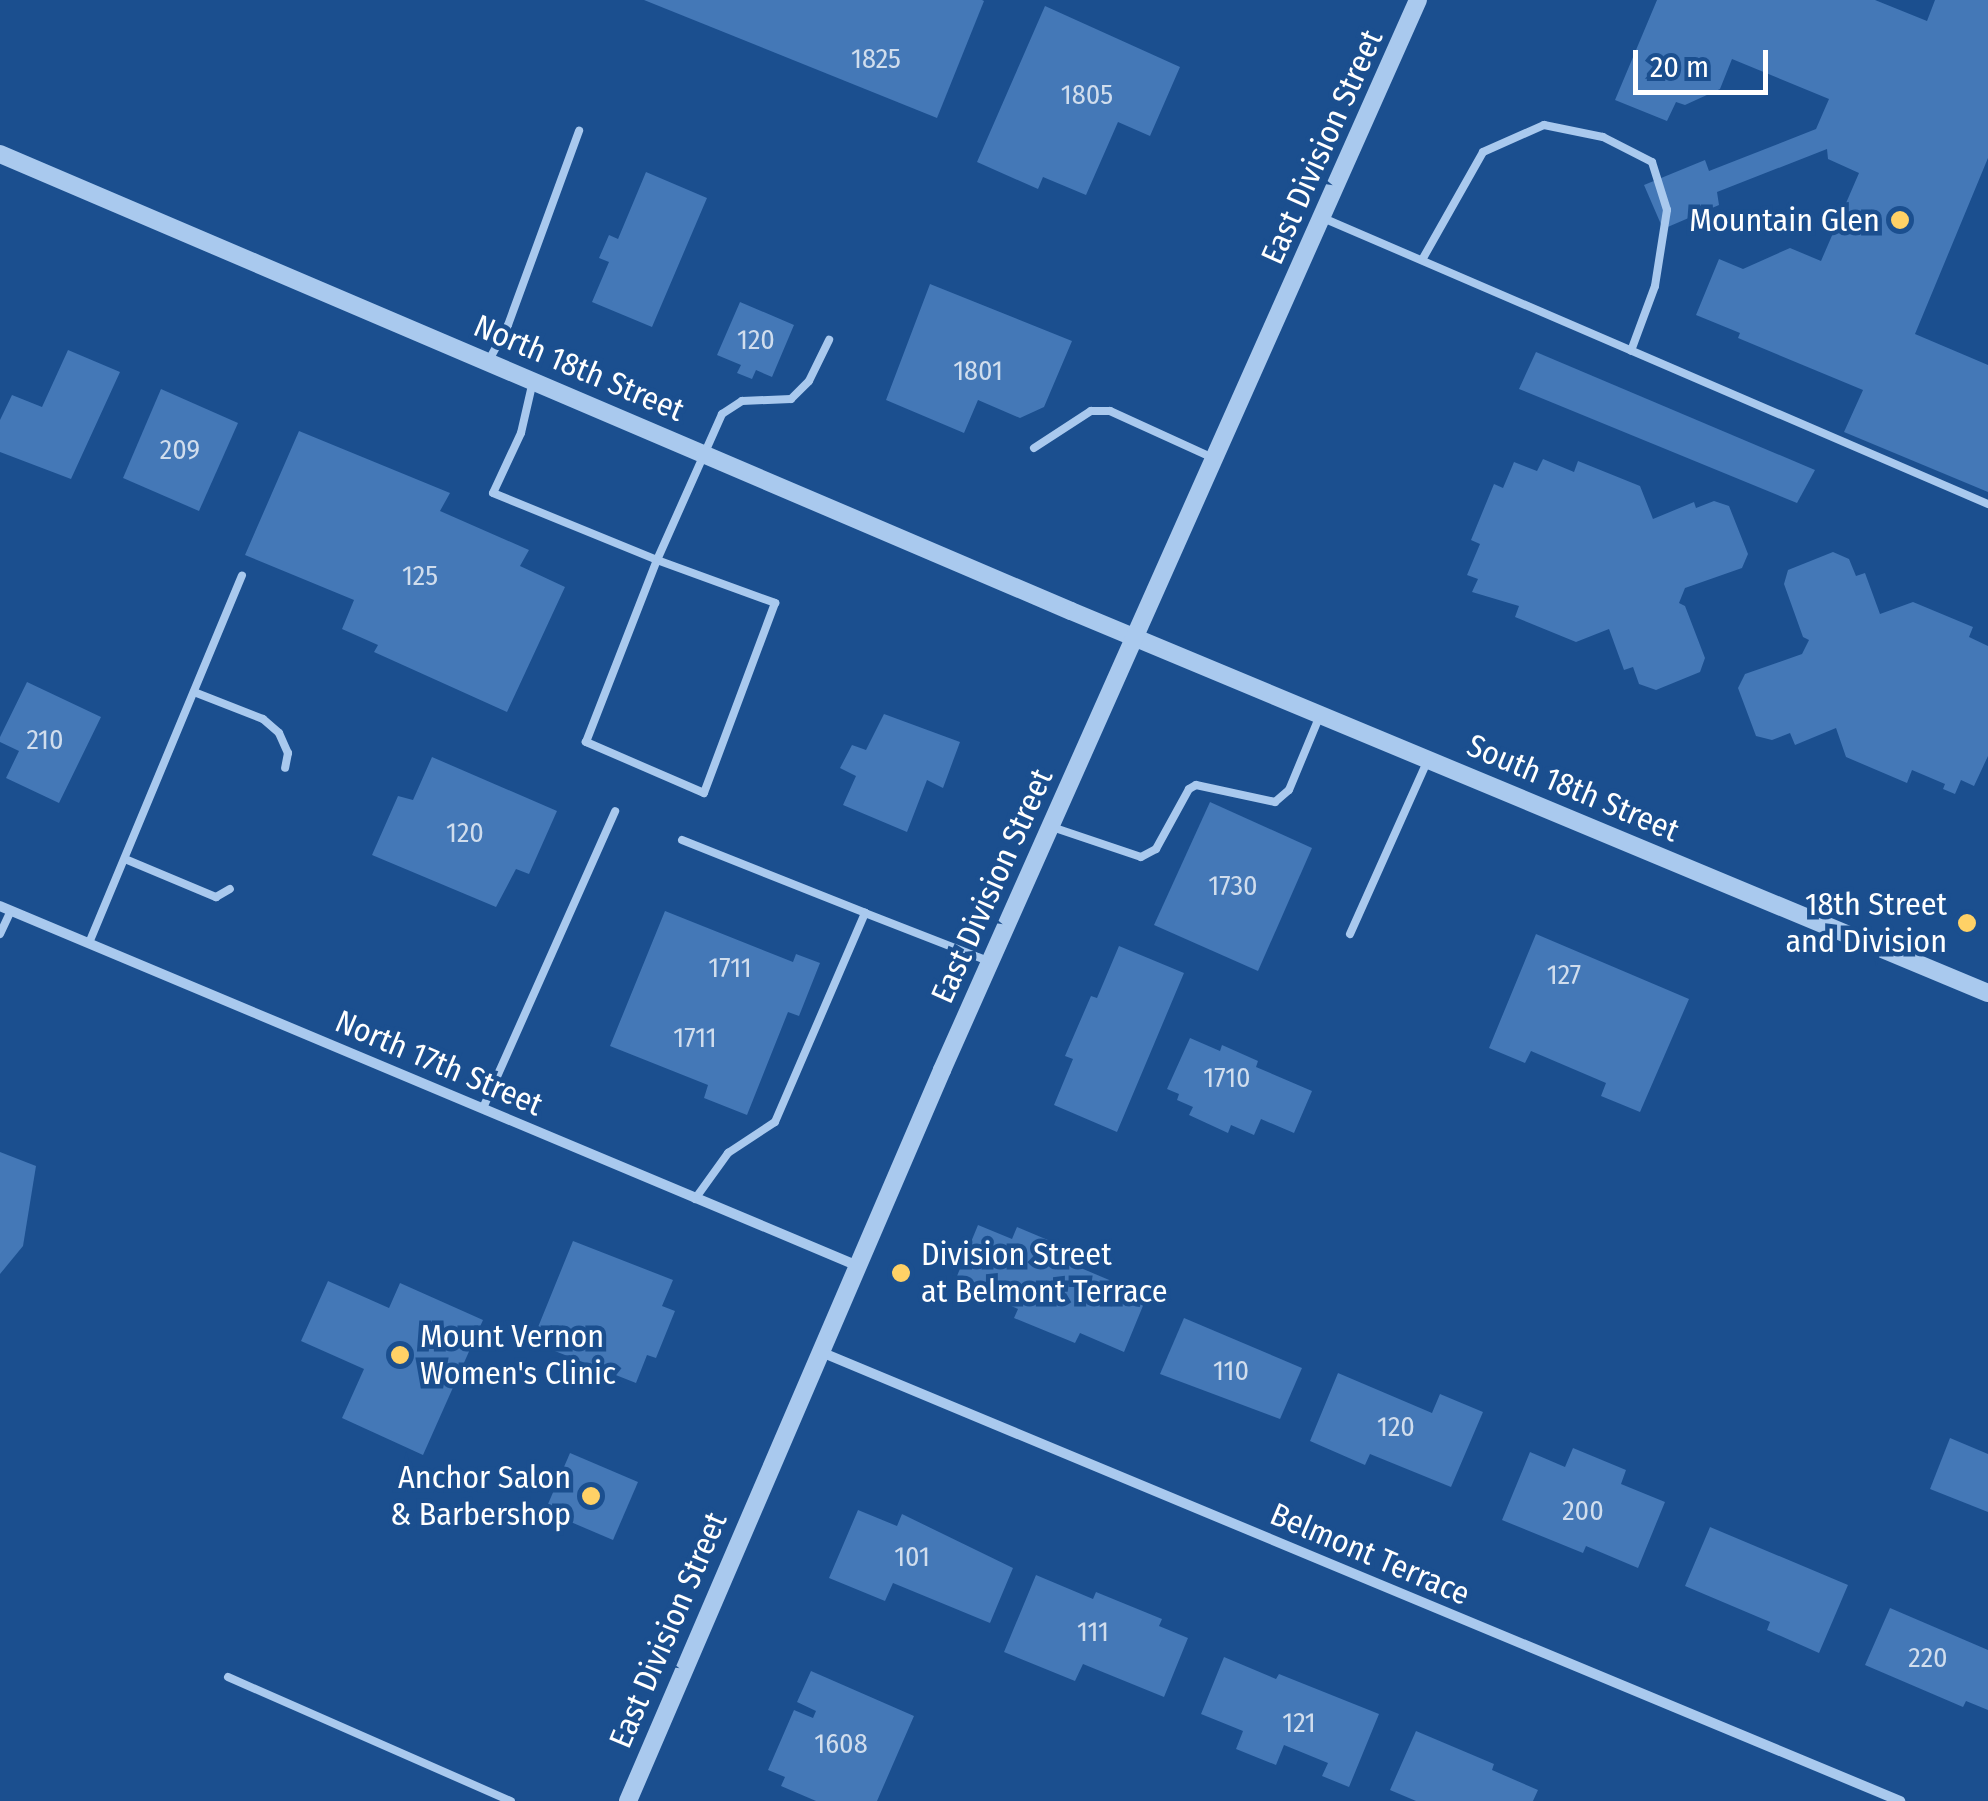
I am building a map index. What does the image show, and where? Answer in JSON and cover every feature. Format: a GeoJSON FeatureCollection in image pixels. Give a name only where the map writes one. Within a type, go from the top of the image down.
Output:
{"type":"FeatureCollection","features":[{"type":"Feature","properties":{"kind":"street","name":"East Division Street"},"geometry":{"type":"LineString","coordinates":[[628,1801],[991,962],[1418,0]]}},
{"type":"Feature","properties":{"kind":"street","name":"North 18th Street"},"geometry":{"type":"LineString","coordinates":[[0,154],[1136,638]]}},
{"type":"Feature","properties":{"kind":"street","name":"South 18th Street"},"geometry":{"type":"LineString","coordinates":[[1136,638],[1988,994]]}},
{"type":"Feature","properties":{"kind":"street","name":"North 17th Street"},"geometry":{"type":"LineString","coordinates":[[6,908],[858,1266]]}},
{"type":"Feature","properties":{"kind":"street","name":"Belmont Terrace"},"geometry":{"type":"LineString","coordinates":[[822,1352],[1900,1801]]}},
{"type":"Feature","properties":{"kind":"lane"},"geometry":{"type":"LineString","coordinates":[[1422,260],[1483,152],[1544,126],[1602,137],[1652,162],[1667,210],[1655,286],[1631,351]]}},
{"type":"Feature","properties":{"kind":"lane"},"geometry":{"type":"LineString","coordinates":[[488,362],[508,326],[580,131]]}},
{"type":"Feature","properties":{"kind":"lane"},"geometry":{"type":"LineString","coordinates":[[1323,218],[1988,504]]}},
{"type":"Feature","properties":{"kind":"lane"},"geometry":{"type":"LineString","coordinates":[[534,382],[522,433],[492,493],[657,560],[775,603],[704,792],[586,742],[657,560],[722,414],[742,401],[792,399],[802,390],[829,340]]}},
{"type":"Feature","properties":{"kind":"lane"},"geometry":{"type":"LineString","coordinates":[[1034,448],[1091,410],[1110,411],[1216,459]]}},
{"type":"Feature","properties":{"kind":"lane"},"geometry":{"type":"LineString","coordinates":[[89,943],[242,576]]}},
{"type":"Feature","properties":{"kind":"lane"},"geometry":{"type":"LineString","coordinates":[[194,692],[263,719],[279,733],[288,753],[284,768]]}},
{"type":"Feature","properties":{"kind":"lane"},"geometry":{"type":"LineString","coordinates":[[1052,827],[1142,857],[1156,850],[1189,789],[1196,785],[1275,802],[1289,790],[1320,715]]}},
{"type":"Feature","properties":{"kind":"lane"},"geometry":{"type":"LineString","coordinates":[[1350,934],[1428,760]]}},
{"type":"Feature","properties":{"kind":"lane"},"geometry":{"type":"LineString","coordinates":[[483,1108],[615,812]]}},
{"type":"Feature","properties":{"kind":"lane"},"geometry":{"type":"LineString","coordinates":[[682,840],[991,962]]}},
{"type":"Feature","properties":{"kind":"lane"},"geometry":{"type":"LineString","coordinates":[[125,859],[216,898],[230,889]]}},
{"type":"Feature","properties":{"kind":"lane"},"geometry":{"type":"LineString","coordinates":[[0,934],[6,908]]}},
{"type":"Feature","properties":{"kind":"lane"},"geometry":{"type":"LineString","coordinates":[[694,1199],[728,1153],[774,1122],[865,913]]}},
{"type":"Feature","properties":{"kind":"lane"},"geometry":{"type":"LineString","coordinates":[[228,1677],[512,1801]]}},
{"type":"Feature","properties":{"kind":"building"},"geometry":{"type":"Polygon","coordinates":[[[644,0],[982,0],[984,1],[937,118],[644,0]]]}},
{"type":"Feature","properties":{"kind":"building","name":"Mountain Glen"},"geometry":{"type":"Polygon","coordinates":[[[1657,0],[1875,0],[1927,21],[1935,0],[1988,0],[1988,158],[1915,334],[1988,365],[1988,492],[1844,432],[1863,390],[1738,338],[1740,333],[1696,315],[1719,259],[1743,269],[1790,248],[1821,261],[1859,173],[1828,159],[1827,149],[1717,192],[1719,205],[1663,229],[1644,185],[1705,160],[1709,171],[1816,129],[1829,99],[1732,59],[1720,89],[1685,105],[1676,102],[1667,121],[1615,100],[1657,0]]]}},
{"type":"Feature","properties":{"kind":"building"},"geometry":{"type":"Polygon","coordinates":[[[1045,6],[1180,67],[1150,136],[1118,122],[1086,195],[1043,177],[1038,189],[977,162],[1045,6]]]}},
{"type":"Feature","properties":{"kind":"building"},"geometry":{"type":"Polygon","coordinates":[[[646,172],[707,198],[652,327],[592,302],[609,262],[599,258],[609,235],[618,239],[646,172]]]}},
{"type":"Feature","properties":{"kind":"building"},"geometry":{"type":"Polygon","coordinates":[[[930,284],[1072,341],[1044,407],[1020,418],[978,400],[964,433],[886,400],[930,284]]]}},
{"type":"Feature","properties":{"kind":"building"},"geometry":{"type":"Polygon","coordinates":[[[740,302],[794,325],[772,377],[756,370],[752,379],[737,373],[741,365],[717,355],[740,302]]]}},
{"type":"Feature","properties":{"kind":"building"},"geometry":{"type":"Polygon","coordinates":[[[68,350],[120,372],[71,479],[0,452],[0,420],[12,395],[42,407],[68,350]]]}},
{"type":"Feature","properties":{"kind":"building"},"geometry":{"type":"Polygon","coordinates":[[[1536,352],[1815,470],[1797,503],[1519,389],[1536,352]]]}},
{"type":"Feature","properties":{"kind":"building"},"geometry":{"type":"Polygon","coordinates":[[[161,389],[238,423],[199,511],[123,478],[161,389]]]}},
{"type":"Feature","properties":{"kind":"building"},"geometry":{"type":"Polygon","coordinates":[[[299,431],[450,493],[440,511],[529,550],[520,566],[565,587],[507,712],[374,652],[378,645],[342,629],[354,600],[245,555],[299,431]]]}},
{"type":"Feature","properties":{"kind":"building"},"geometry":{"type":"Polygon","coordinates":[[[1543,459],[1574,472],[1578,461],[1640,486],[1653,519],[1694,502],[1696,508],[1714,501],[1729,506],[1748,554],[1742,568],[1685,588],[1679,603],[1685,606],[1705,658],[1700,672],[1656,690],[1639,684],[1633,667],[1624,670],[1609,629],[1576,642],[1515,617],[1519,606],[1472,592],[1478,579],[1467,575],[1480,544],[1471,540],[1494,484],[1503,488],[1514,462],[1537,471],[1543,459]]]}},
{"type":"Feature","properties":{"kind":"building"},"geometry":{"type":"Polygon","coordinates":[[[1833,552],[1849,559],[1856,576],[1865,573],[1880,614],[1913,602],[1973,627],[1969,637],[1988,646],[1988,756],[1974,786],[1961,780],[1955,794],[1943,789],[1945,784],[1912,770],[1907,783],[1846,757],[1836,728],[1795,745],[1790,733],[1772,740],[1756,736],[1738,688],[1745,674],[1802,654],[1809,640],[1803,637],[1784,584],[1788,570],[1833,552]]]}},
{"type":"Feature","properties":{"kind":"building"},"geometry":{"type":"Polygon","coordinates":[[[27,682],[101,717],[59,803],[6,778],[19,751],[0,742],[0,737],[27,682]]]}},
{"type":"Feature","properties":{"kind":"building"},"geometry":{"type":"Polygon","coordinates":[[[884,714],[960,742],[943,788],[927,780],[907,832],[843,805],[856,776],[840,768],[852,745],[866,750],[884,714]]]}},
{"type":"Feature","properties":{"kind":"building"},"geometry":{"type":"Polygon","coordinates":[[[432,757],[557,811],[529,874],[516,869],[496,907],[372,855],[398,796],[413,800],[432,757]]]}},
{"type":"Feature","properties":{"kind":"building"},"geometry":{"type":"Polygon","coordinates":[[[1210,802],[1312,848],[1258,971],[1154,925],[1210,802]]]}},
{"type":"Feature","properties":{"kind":"building"},"geometry":{"type":"Polygon","coordinates":[[[665,911],[793,962],[796,954],[820,963],[799,1016],[788,1012],[747,1115],[704,1098],[708,1085],[610,1046],[665,911]]]}},
{"type":"Feature","properties":{"kind":"building"},"geometry":{"type":"Polygon","coordinates":[[[1536,934],[1689,999],[1640,1112],[1601,1096],[1606,1083],[1531,1051],[1525,1063],[1489,1048],[1536,934]]]}},
{"type":"Feature","properties":{"kind":"building"},"geometry":{"type":"Polygon","coordinates":[[[1119,946],[1184,973],[1117,1132],[1054,1105],[1073,1059],[1065,1056],[1091,996],[1097,998],[1119,946]]]}},
{"type":"Feature","properties":{"kind":"building"},"geometry":{"type":"Polygon","coordinates":[[[1190,1038],[1220,1051],[1222,1045],[1258,1061],[1256,1067],[1312,1091],[1294,1133],[1261,1119],[1254,1135],[1231,1125],[1228,1133],[1189,1115],[1193,1107],[1177,1100],[1179,1094],[1167,1089],[1190,1038]]]}},
{"type":"Feature","properties":{"kind":"building"},"geometry":{"type":"Polygon","coordinates":[[[0,1152],[36,1166],[23,1246],[0,1274],[0,1152]]]}},
{"type":"Feature","properties":{"kind":"building"},"geometry":{"type":"Polygon","coordinates":[[[978,1225],[1012,1239],[1017,1227],[1074,1251],[1069,1263],[1147,1296],[1124,1352],[1080,1333],[1075,1343],[1014,1318],[1018,1309],[998,1300],[1001,1294],[957,1276],[978,1225]]]}},
{"type":"Feature","properties":{"kind":"building"},"geometry":{"type":"Polygon","coordinates":[[[573,1241],[673,1280],[662,1306],[675,1311],[656,1358],[647,1355],[636,1383],[532,1342],[573,1241]]]}},
{"type":"Feature","properties":{"kind":"building","name":"Mount Vernon Women's Clinic"},"geometry":{"type":"Polygon","coordinates":[[[328,1281],[389,1308],[400,1283],[483,1320],[423,1455],[342,1418],[364,1369],[301,1341],[328,1281]]]}},
{"type":"Feature","properties":{"kind":"building"},"geometry":{"type":"Polygon","coordinates":[[[1184,1318],[1302,1368],[1280,1419],[1160,1374],[1184,1318]]]}},
{"type":"Feature","properties":{"kind":"building"},"geometry":{"type":"Polygon","coordinates":[[[1338,1373],[1432,1413],[1440,1394],[1483,1412],[1451,1487],[1370,1454],[1365,1465],[1310,1441],[1338,1373]]]}},
{"type":"Feature","properties":{"kind":"building"},"geometry":{"type":"Polygon","coordinates":[[[1950,1438],[1988,1454],[1988,1512],[1930,1489],[1950,1438]]]}},
{"type":"Feature","properties":{"kind":"building"},"geometry":{"type":"Polygon","coordinates":[[[1573,1448],[1626,1470],[1621,1484],[1665,1502],[1638,1568],[1586,1546],[1583,1553],[1502,1520],[1530,1452],[1565,1467],[1573,1448]]]}},
{"type":"Feature","properties":{"kind":"building","name":"Anchor Salon & Barbershop"},"geometry":{"type":"Polygon","coordinates":[[[570,1453],[638,1482],[613,1540],[545,1511],[570,1453]]]}},
{"type":"Feature","properties":{"kind":"building"},"geometry":{"type":"Polygon","coordinates":[[[858,1510],[897,1526],[902,1514],[1013,1568],[990,1623],[893,1583],[885,1601],[829,1578],[858,1510]]]}},
{"type":"Feature","properties":{"kind":"building"},"geometry":{"type":"Polygon","coordinates":[[[1710,1527],[1848,1585],[1819,1653],[1767,1630],[1770,1622],[1685,1586],[1710,1527]]]}},
{"type":"Feature","properties":{"kind":"building"},"geometry":{"type":"Polygon","coordinates":[[[1036,1575],[1093,1599],[1096,1592],[1162,1619],[1159,1626],[1188,1638],[1164,1697],[1083,1664],[1075,1681],[1004,1652],[1036,1575]]]}},
{"type":"Feature","properties":{"kind":"building"},"geometry":{"type":"Polygon","coordinates":[[[1890,1608],[1988,1650],[1988,1710],[1966,1701],[1963,1707],[1865,1665],[1890,1608]]]}},
{"type":"Feature","properties":{"kind":"building"},"geometry":{"type":"Polygon","coordinates":[[[1224,1657],[1276,1679],[1279,1674],[1379,1714],[1349,1787],[1322,1776],[1328,1763],[1284,1745],[1276,1765],[1236,1749],[1243,1731],[1201,1714],[1224,1657]]]}},
{"type":"Feature","properties":{"kind":"building"},"geometry":{"type":"Polygon","coordinates":[[[811,1671],[914,1716],[877,1801],[816,1801],[781,1786],[785,1777],[768,1770],[794,1710],[813,1718],[816,1711],[797,1702],[811,1671]]]}},
{"type":"Feature","properties":{"kind":"building"},"geometry":{"type":"Polygon","coordinates":[[[1416,1731],[1494,1764],[1492,1770],[1538,1790],[1533,1801],[1416,1801],[1390,1790],[1416,1731]]]}},
{"type":"Feature","properties":{"kind":"place","name":"Mountain Glen"},"geometry":{"type":"Point","coordinates":[1900,220]}},
{"type":"Feature","properties":{"kind":"place","name":"18th Street and Division"},"geometry":{"type":"Point","coordinates":[1967,923]}},
{"type":"Feature","properties":{"kind":"place","name":"Division Street at Belmont Terrace"},"geometry":{"type":"Point","coordinates":[901,1273]}},
{"type":"Feature","properties":{"kind":"place","name":"Mount Vernon Women's Clinic"},"geometry":{"type":"Point","coordinates":[400,1355]}},
{"type":"Feature","properties":{"kind":"place","name":"Anchor Salon & Barbershop"},"geometry":{"type":"Point","coordinates":[591,1496]}}]}
